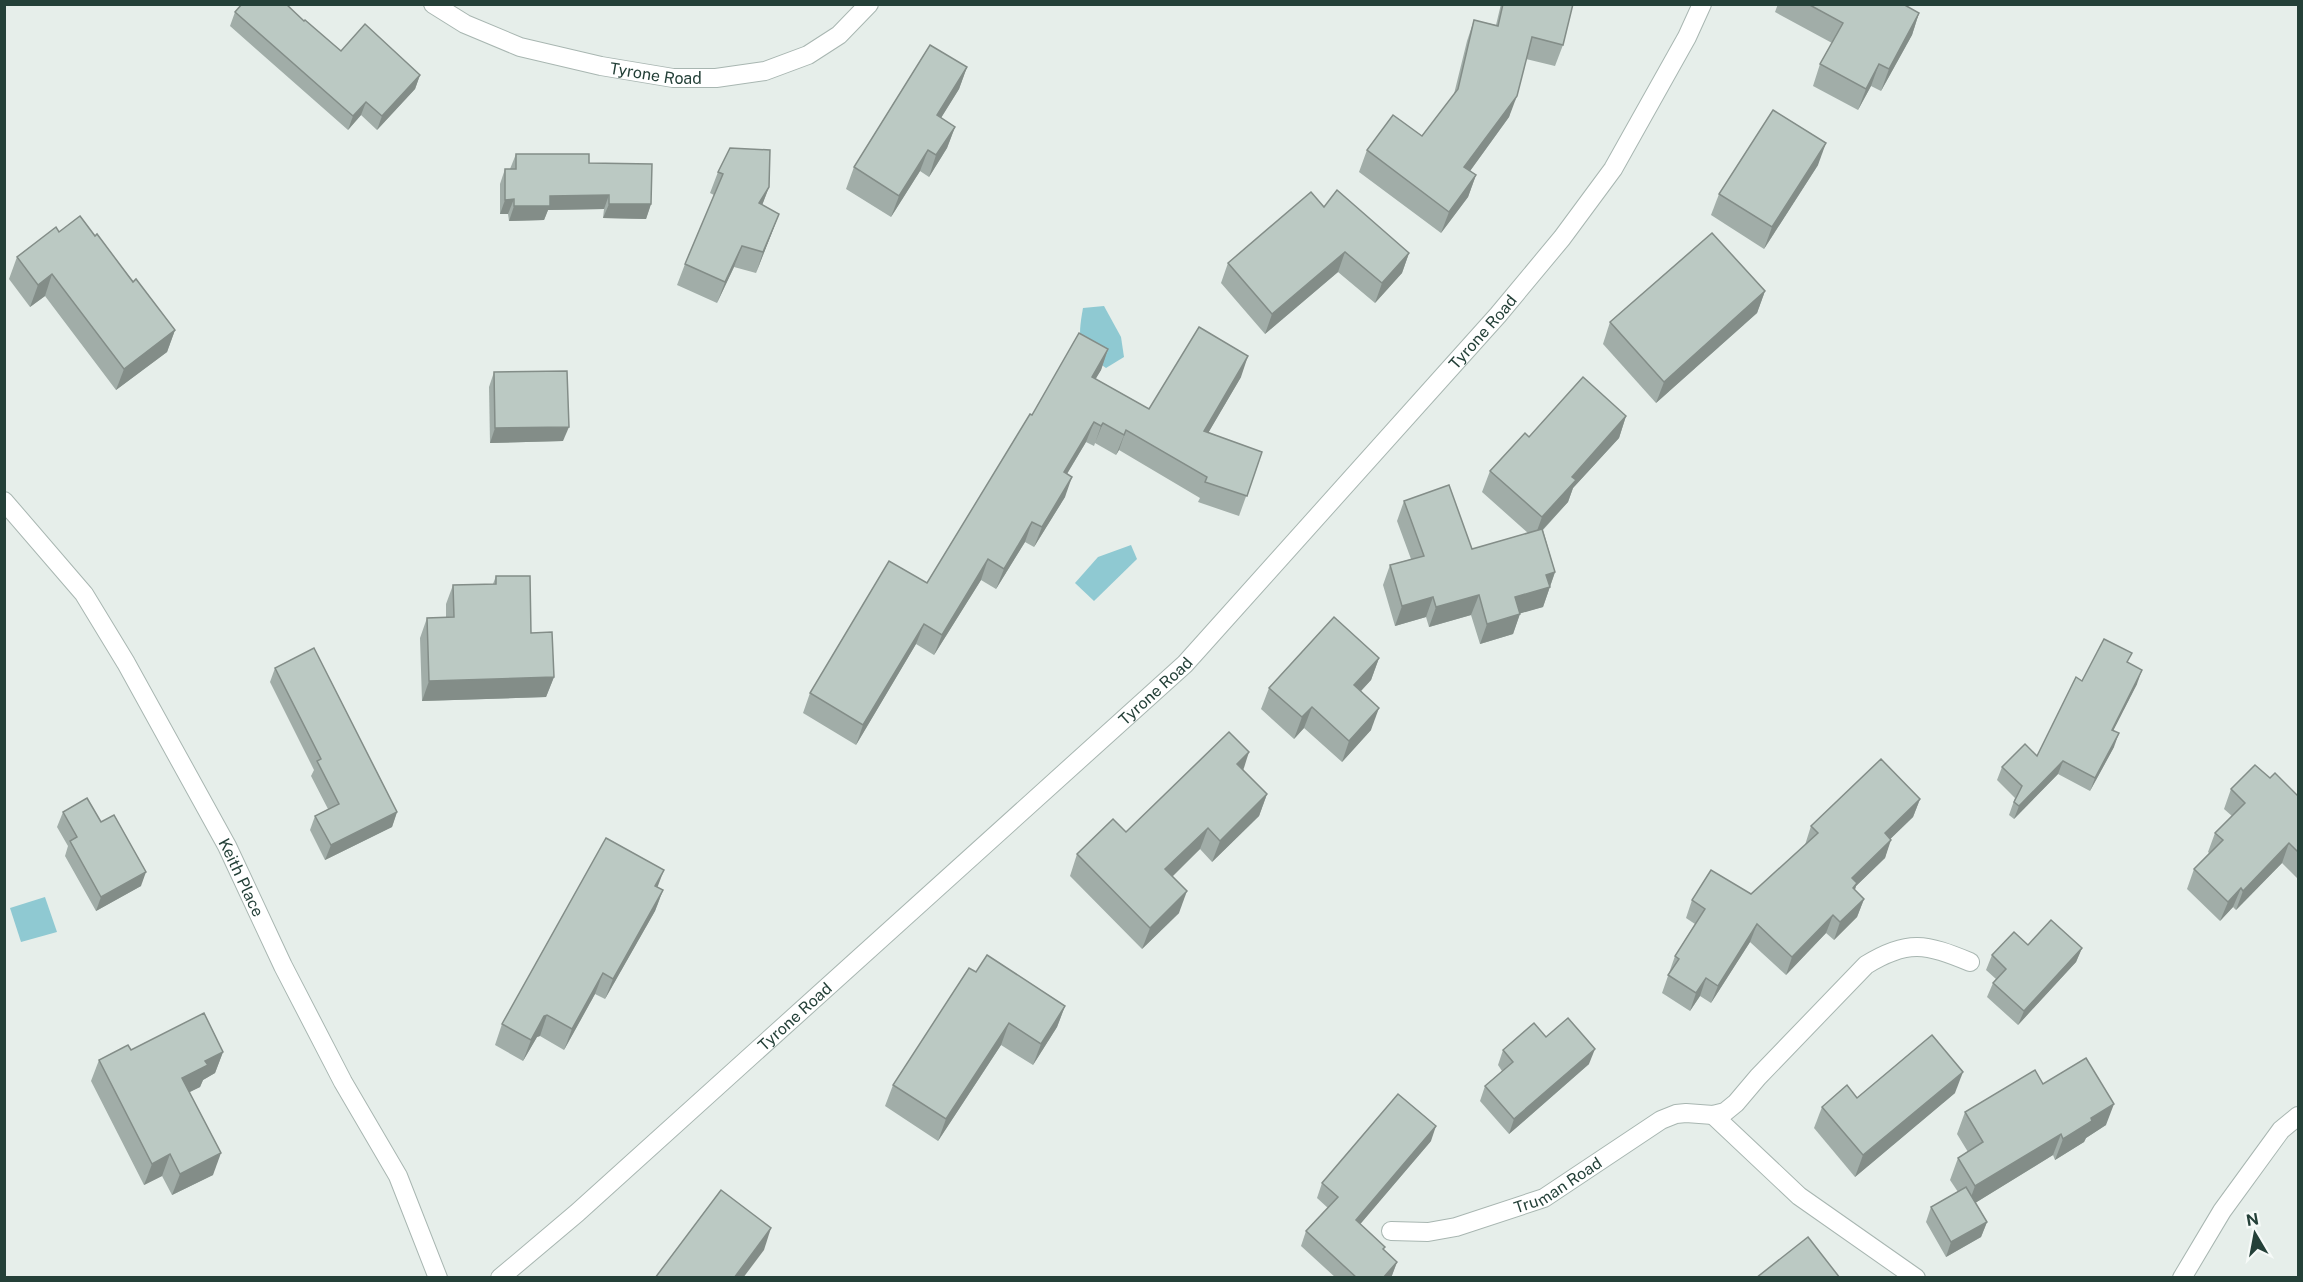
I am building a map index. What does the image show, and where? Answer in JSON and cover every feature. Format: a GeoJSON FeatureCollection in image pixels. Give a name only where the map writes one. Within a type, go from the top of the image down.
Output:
{"type":"FeatureCollection","features":[{"type":"Feature","properties":{"kind":"street","name":"Tyrone Road"},"geometry":{"type":"LineString","coordinates":[[432,4],[465,24],[520,47],[601,66],[673,78],[716,78],[765,71],[808,54],[839,35],[869,4]]}},
{"type":"Feature","properties":{"kind":"street","name":"Tyrone Road"},"geometry":{"type":"LineString","coordinates":[[500,1278],[577,1213],[1185,664],[1498,315],[1562,238],[1613,169],[1687,37],[1702,4]]}},
{"type":"Feature","properties":{"kind":"street","name":"Keith Place"},"geometry":{"type":"LineString","coordinates":[[4,501],[84,594],[126,663],[227,846],[283,966],[343,1082],[398,1176],[438,1278]]}},
{"type":"Feature","properties":{"kind":"street"},"geometry":{"type":"LineString","coordinates":[[1916,1278],[1799,1196],[1713,1116],[1725,1112],[1737,1103],[1758,1077],[1866,965],[1875,959],[1893,951],[1917,946],[1938,949],[1970,962]]}},
{"type":"Feature","properties":{"kind":"street","name":"Truman Road"},"geometry":{"type":"LineString","coordinates":[[1391,1231],[1428,1232],[1456,1227],[1511,1210],[1544,1198],[1661,1120],[1686,1113],[1713,1116]]}},
{"type":"Feature","properties":{"kind":"street"},"geometry":{"type":"LineString","coordinates":[[2182,1278],[2229,1202],[2281,1130],[2298,1116]]}},
{"type":"Feature","properties":{"kind":"water"},"geometry":{"type":"Polygon","coordinates":[[[1104,306],[1121,337],[1124,357],[1106,368],[1090,355],[1080,337],[1083,308],[1104,306]]]}},
{"type":"Feature","properties":{"kind":"water"},"geometry":{"type":"Polygon","coordinates":[[[1131,545],[1137,559],[1094,601],[1075,583],[1098,557],[1131,545]]]}},
{"type":"Feature","properties":{"kind":"water"},"geometry":{"type":"Polygon","coordinates":[[[45,897],[57,932],[21,942],[10,908],[45,897]]]}},
{"type":"Feature","properties":{"kind":"building"},"geometry":{"type":"Polygon","coordinates":[[[242,4],[286,4],[341,51],[365,24],[420,75],[382,116],[366,102],[353,116],[235,12],[242,4]]]}},
{"type":"Feature","properties":{"kind":"building"},"geometry":{"type":"Polygon","coordinates":[[[1503,4],[1573,4],[1563,45],[1532,37],[1517,96],[1464,167],[1476,175],[1449,212],[1367,150],[1393,115],[1422,136],[1458,89],[1474,20],[1498,26],[1503,4]]]}},
{"type":"Feature","properties":{"kind":"building"},"geometry":{"type":"Polygon","coordinates":[[[1808,4],[1903,4],[1919,13],[1889,69],[1879,64],[1866,89],[1820,64],[1843,23],[1808,4]]]}},
{"type":"Feature","properties":{"kind":"building"},"geometry":{"type":"Polygon","coordinates":[[[930,45],[967,67],[937,115],[955,127],[936,155],[928,150],[899,196],[854,167],[930,45]]]}},
{"type":"Feature","properties":{"kind":"building"},"geometry":{"type":"Polygon","coordinates":[[[1773,110],[1826,143],[1772,227],[1719,194],[1773,110]]]}},
{"type":"Feature","properties":{"kind":"building"},"geometry":{"type":"Polygon","coordinates":[[[730,148],[770,150],[769,187],[759,203],[779,214],[763,252],[742,246],[725,282],[685,264],[723,174],[718,172],[730,148]]]}},
{"type":"Feature","properties":{"kind":"building"},"geometry":{"type":"Polygon","coordinates":[[[516,154],[589,154],[589,163],[652,164],[651,204],[609,204],[609,195],[550,196],[550,206],[514,206],[514,199],[505,200],[505,169],[516,169],[516,154]]]}},
{"type":"Feature","properties":{"kind":"building"},"geometry":{"type":"Polygon","coordinates":[[[1337,190],[1409,253],[1382,283],[1345,252],[1272,314],[1228,263],[1311,192],[1324,207],[1337,190]]]}},
{"type":"Feature","properties":{"kind":"building"},"geometry":{"type":"Polygon","coordinates":[[[80,216],[95,236],[97,234],[133,282],[136,279],[175,330],[124,369],[52,274],[38,285],[17,257],[56,227],[59,232],[80,216]]]}},
{"type":"Feature","properties":{"kind":"building"},"geometry":{"type":"Polygon","coordinates":[[[1712,233],[1765,291],[1664,382],[1610,322],[1712,233]]]}},
{"type":"Feature","properties":{"kind":"building"},"geometry":{"type":"Polygon","coordinates":[[[1199,327],[1248,356],[1204,431],[1262,452],[1247,496],[1205,482],[1207,477],[1126,430],[1124,435],[1103,423],[1101,426],[1094,422],[1064,472],[1072,477],[1042,527],[1032,522],[1004,569],[988,559],[942,635],[924,624],[863,725],[810,693],[889,561],[927,583],[1030,414],[1032,415],[1079,333],[1108,349],[1092,377],[1149,409],[1199,327]]]}},
{"type":"Feature","properties":{"kind":"building"},"geometry":{"type":"Polygon","coordinates":[[[567,371],[569,427],[495,428],[494,372],[567,371]]]}},
{"type":"Feature","properties":{"kind":"building"},"geometry":{"type":"Polygon","coordinates":[[[1583,377],[1626,416],[1572,477],[1576,480],[1542,517],[1490,471],[1525,433],[1529,437],[1583,377]]]}},
{"type":"Feature","properties":{"kind":"building"},"geometry":{"type":"Polygon","coordinates":[[[1449,485],[1472,549],[1542,529],[1555,572],[1546,575],[1550,587],[1515,597],[1520,614],[1487,624],[1479,595],[1436,607],[1433,597],[1402,606],[1390,565],[1424,556],[1404,501],[1449,485]]]}},
{"type":"Feature","properties":{"kind":"building"},"geometry":{"type":"Polygon","coordinates":[[[496,576],[530,576],[531,633],[552,632],[554,677],[429,681],[427,618],[454,617],[453,585],[496,584],[496,576]]]}},
{"type":"Feature","properties":{"kind":"building"},"geometry":{"type":"Polygon","coordinates":[[[1334,617],[1379,658],[1354,685],[1379,708],[1349,741],[1312,707],[1302,717],[1269,688],[1334,617]]]}},
{"type":"Feature","properties":{"kind":"building"},"geometry":{"type":"Polygon","coordinates":[[[2104,639],[2132,653],[2127,662],[2142,670],[2112,730],[2119,733],[2095,778],[2063,761],[2019,806],[2014,802],[2022,786],[2002,767],[2025,744],[2037,756],[2076,677],[2082,681],[2104,639]]]}},
{"type":"Feature","properties":{"kind":"building"},"geometry":{"type":"Polygon","coordinates":[[[314,648],[397,812],[331,845],[315,816],[339,804],[317,761],[321,759],[275,668],[314,648]]]}},
{"type":"Feature","properties":{"kind":"building"},"geometry":{"type":"Polygon","coordinates":[[[1229,732],[1249,752],[1237,764],[1267,794],[1220,841],[1208,828],[1165,869],[1187,891],[1150,928],[1077,854],[1113,819],[1126,832],[1229,732]]]}},
{"type":"Feature","properties":{"kind":"building"},"geometry":{"type":"Polygon","coordinates":[[[1881,759],[1920,799],[1885,833],[1891,840],[1852,878],[1857,883],[1853,888],[1864,899],[1840,922],[1833,915],[1792,957],[1757,924],[1718,986],[1706,978],[1696,993],[1668,975],[1679,959],[1675,956],[1705,909],[1692,900],[1711,870],[1751,894],[1818,833],[1811,826],[1881,759]]]}},
{"type":"Feature","properties":{"kind":"building"},"geometry":{"type":"Polygon","coordinates":[[[2255,765],[2270,778],[2275,773],[2298,796],[2298,852],[2289,843],[2243,891],[2241,888],[2228,902],[2194,869],[2223,840],[2215,833],[2245,803],[2231,789],[2255,765]]]}},
{"type":"Feature","properties":{"kind":"building"},"geometry":{"type":"Polygon","coordinates":[[[87,798],[101,822],[114,815],[146,872],[101,897],[70,841],[77,837],[63,812],[87,798]]]}},
{"type":"Feature","properties":{"kind":"building"},"geometry":{"type":"Polygon","coordinates":[[[606,838],[664,870],[655,886],[663,890],[613,979],[603,973],[572,1029],[547,1015],[544,1016],[531,1040],[502,1024],[606,838]]]}},
{"type":"Feature","properties":{"kind":"building"},"geometry":{"type":"Polygon","coordinates":[[[2051,920],[2082,948],[2024,1011],[1993,983],[2006,969],[1992,955],[2014,932],[2028,945],[2051,920]]]}},
{"type":"Feature","properties":{"kind":"building"},"geometry":{"type":"Polygon","coordinates":[[[987,955],[1065,1006],[1041,1044],[1009,1023],[946,1119],[893,1085],[969,968],[976,972],[987,955]]]}},
{"type":"Feature","properties":{"kind":"building"},"geometry":{"type":"Polygon","coordinates":[[[204,1013],[223,1052],[205,1061],[208,1065],[182,1078],[221,1153],[180,1174],[170,1154],[152,1164],[99,1060],[128,1045],[131,1050],[204,1013]]]}},
{"type":"Feature","properties":{"kind":"building"},"geometry":{"type":"Polygon","coordinates":[[[1568,1018],[1595,1049],[1514,1119],[1485,1086],[1513,1062],[1503,1050],[1534,1023],[1546,1037],[1568,1018]]]}},
{"type":"Feature","properties":{"kind":"building"},"geometry":{"type":"Polygon","coordinates":[[[1932,1035],[1963,1072],[1863,1155],[1822,1107],[1847,1085],[1857,1098],[1932,1035]]]}},
{"type":"Feature","properties":{"kind":"building"},"geometry":{"type":"Polygon","coordinates":[[[2086,1058],[2114,1104],[2063,1139],[2061,1134],[1975,1186],[1958,1158],[1983,1142],[1965,1112],[2035,1070],[2043,1084],[2086,1058]]]}},
{"type":"Feature","properties":{"kind":"building"},"geometry":{"type":"Polygon","coordinates":[[[1398,1094],[1436,1126],[1356,1220],[1385,1247],[1383,1249],[1397,1262],[1383,1278],[1357,1278],[1306,1231],[1338,1197],[1322,1183],[1398,1094]]]}},
{"type":"Feature","properties":{"kind":"building"},"geometry":{"type":"Polygon","coordinates":[[[1966,1187],[1987,1222],[1951,1242],[1931,1207],[1966,1187]]]}},
{"type":"Feature","properties":{"kind":"building"},"geometry":{"type":"Polygon","coordinates":[[[721,1190],[771,1228],[734,1278],[655,1278],[721,1190]]]}},
{"type":"Feature","properties":{"kind":"building"},"geometry":{"type":"Polygon","coordinates":[[[1808,1237],[1840,1278],[1756,1278],[1808,1237]]]}}]}
